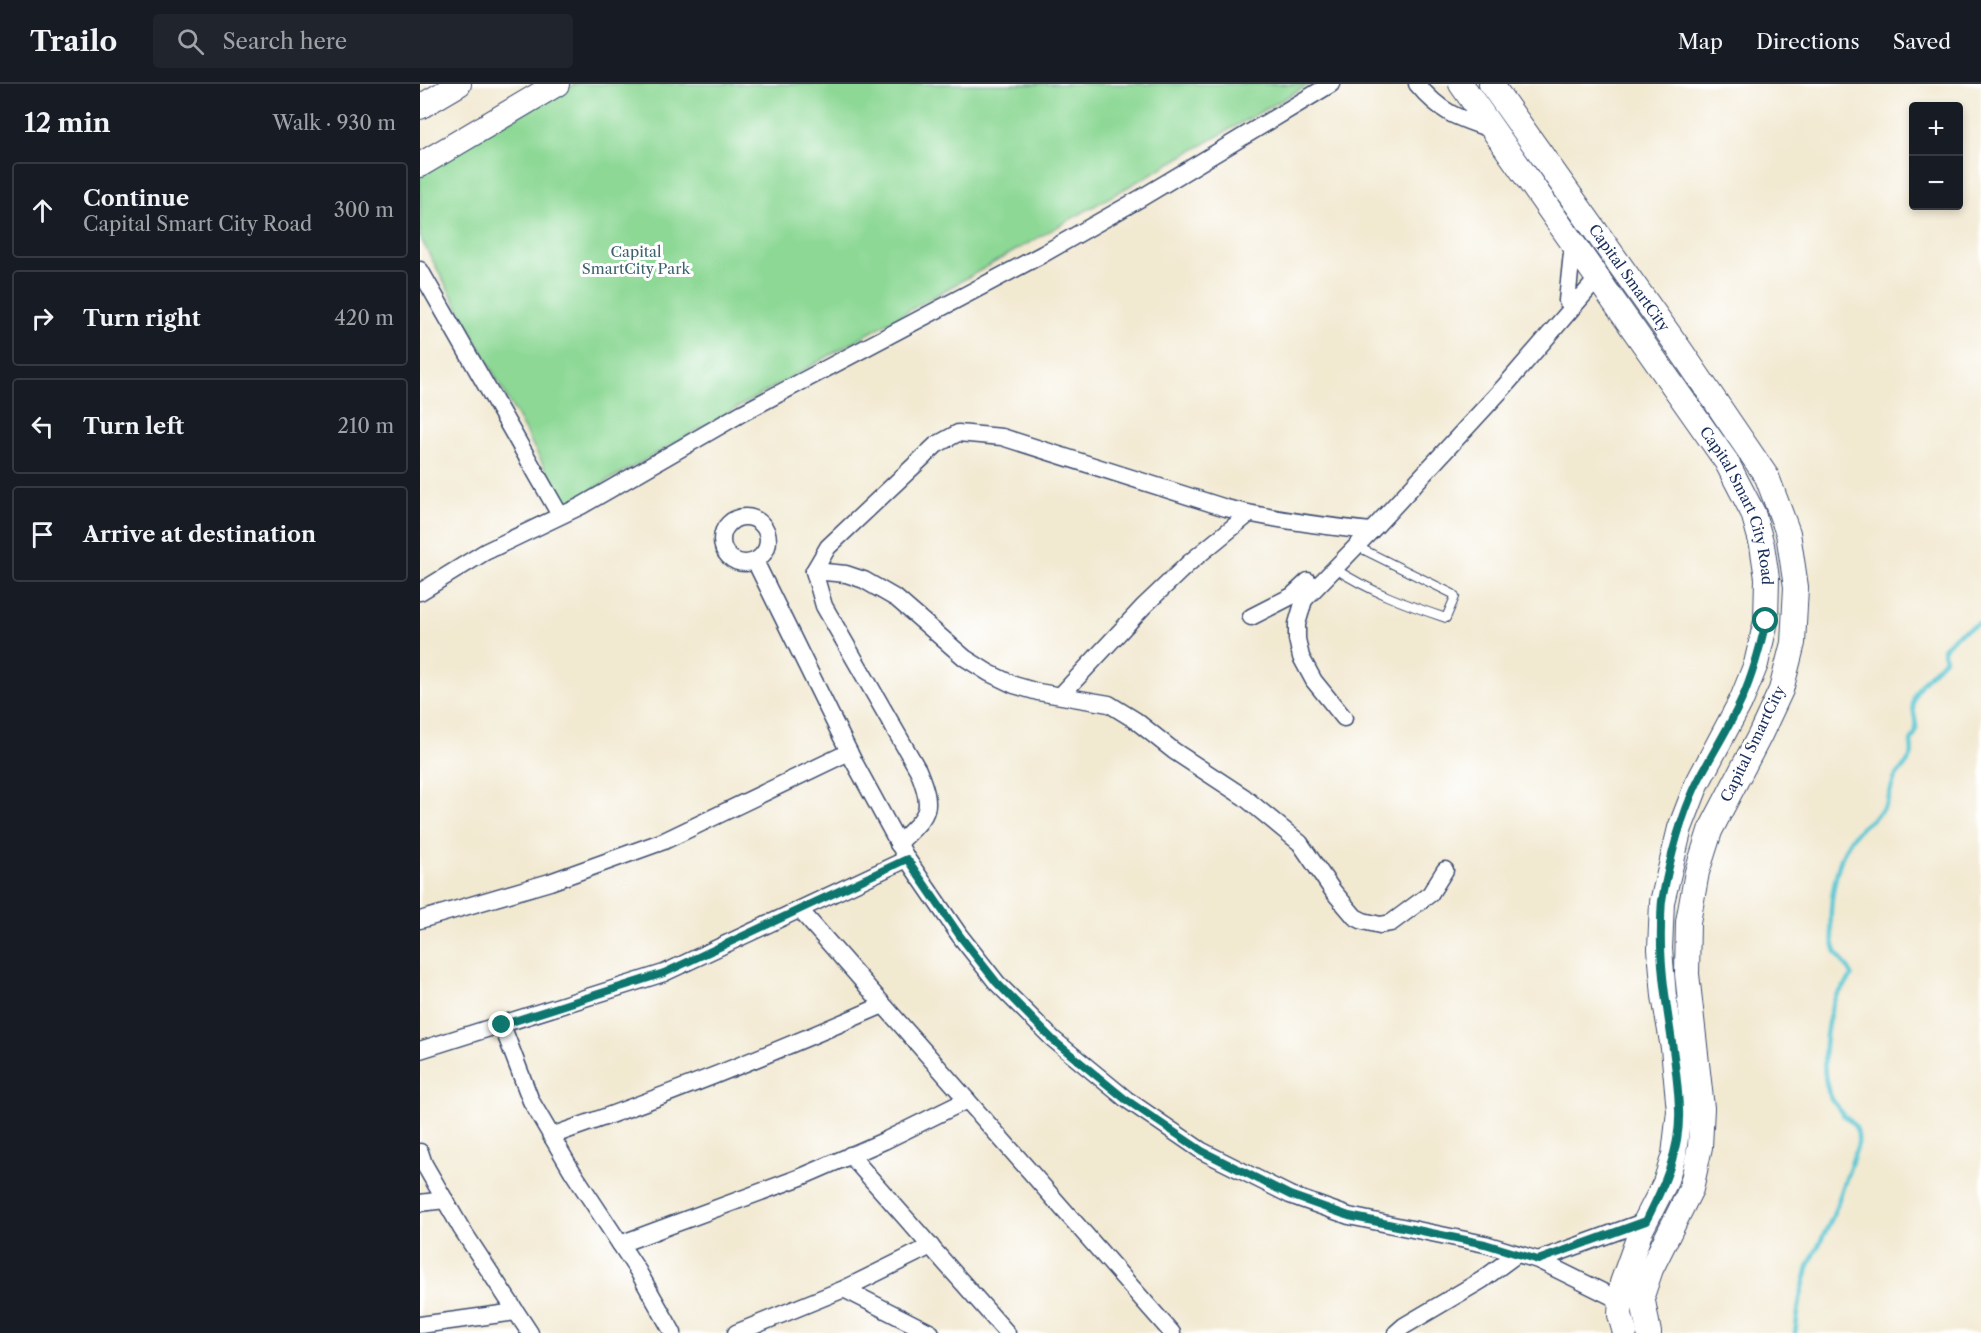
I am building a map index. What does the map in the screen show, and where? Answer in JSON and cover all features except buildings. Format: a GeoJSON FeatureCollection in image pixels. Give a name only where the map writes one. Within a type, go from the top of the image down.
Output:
{"type":"FeatureCollection","features":[{"type":"Feature","properties":{"kind":"street"},"geometry":{"type":"LineString","coordinates":[[420,107],[459,84]]}},
{"type":"Feature","properties":{"kind":"street"},"geometry":{"type":"LineString","coordinates":[[420,165],[557,84]]}},
{"type":"Feature","properties":{"kind":"street"},"geometry":{"type":"LineString","coordinates":[[420,591],[485,552],[581,506],[803,380],[1043,254],[1331,84]]}},
{"type":"Feature","properties":{"kind":"street"},"geometry":{"type":"LineString","coordinates":[[1417,84],[1432,101],[1446,112],[1495,130]]}},
{"type":"Feature","properties":{"kind":"street","name":"Capital Smart City Road"},"geometry":{"type":"LineString","coordinates":[[1461,84],[1726,461],[1753,513],[1762,545],[1767,578],[1766,621],[1756,664],[1742,699],[1697,784],[1684,817],[1662,902],[1660,949],[1679,1111],[1674,1155],[1665,1183],[1646,1221],[1622,1283],[1620,1315],[1625,1333]]}},
{"type":"Feature","properties":{"kind":"street","name":"Capital SmartCity"},"geometry":{"type":"LineString","coordinates":[[1491,84],[1681,351],[1767,477],[1788,533],[1796,587],[1793,643],[1782,690],[1710,831],[1697,872],[1688,922],[1688,974],[1702,1108],[1700,1147],[1691,1189],[1651,1269],[1642,1296],[1649,1333]]}},
{"type":"Feature","properties":{"kind":"street"},"geometry":{"type":"LineString","coordinates":[[1570,303],[1573,243]]}},
{"type":"Feature","properties":{"kind":"street"},"geometry":{"type":"LineString","coordinates":[[420,270],[560,515]]}},
{"type":"Feature","properties":{"kind":"street"},"geometry":{"type":"LineString","coordinates":[[1251,617],[1300,596],[1334,568],[1595,274]]}},
{"type":"Feature","properties":{"kind":"street"},"geometry":{"type":"LineString","coordinates":[[1570,303],[1612,298]]}},
{"type":"Feature","properties":{"kind":"street"},"geometry":{"type":"LineString","coordinates":[[898,844],[924,818],[928,795],[918,770],[824,606],[814,572],[828,547],[936,445],[958,433],[1002,437],[1249,514],[1362,536]]}},
{"type":"Feature","properties":{"kind":"street"},"geometry":{"type":"LineString","coordinates":[[1061,695],[1163,588],[1189,563],[1249,514]]}},
{"type":"Feature","properties":{"kind":"street"},"geometry":{"type":"LineString","coordinates":[[1344,718],[1314,681],[1298,648],[1297,624],[1300,596],[1362,536]]}},
{"type":"Feature","properties":{"kind":"street"},"geometry":{"type":"LineString","coordinates":[[755,561],[849,752],[907,859],[960,936],[997,983],[1053,1040],[1125,1099],[1202,1151],[1290,1195],[1349,1216],[1485,1244],[1538,1260],[1621,1302]]}},
{"type":"Feature","properties":{"kind":"street"},"geometry":{"type":"LineString","coordinates":[[814,572],[846,574],[864,580],[897,599],[965,658],[1014,685],[1108,704],[1135,720],[1174,751],[1244,797],[1300,843],[1333,891],[1355,917],[1363,921],[1380,925],[1391,923],[1430,894],[1445,870]]}},
{"type":"Feature","properties":{"kind":"street"},"geometry":{"type":"LineString","coordinates":[[420,920],[550,882],[664,841],[849,752]]}},
{"type":"Feature","properties":{"kind":"street"},"geometry":{"type":"LineString","coordinates":[[420,1050],[664,973],[907,859]]}},
{"type":"Feature","properties":{"kind":"street"},"geometry":{"type":"LineString","coordinates":[[800,910],[1172,1333]]}},
{"type":"Feature","properties":{"kind":"street"},"geometry":{"type":"LineString","coordinates":[[552,1136],[762,1058],[883,1005]]}},
{"type":"Feature","properties":{"kind":"street"},"geometry":{"type":"LineString","coordinates":[[502,1025],[531,1101],[572,1171],[638,1271],[673,1333]]}},
{"type":"Feature","properties":{"kind":"street"},"geometry":{"type":"LineString","coordinates":[[620,1244],[801,1177],[967,1100]]}},
{"type":"Feature","properties":{"kind":"street"},"geometry":{"type":"LineString","coordinates":[[420,1152],[424,1164],[461,1228],[530,1333]]}},
{"type":"Feature","properties":{"kind":"street"},"geometry":{"type":"LineString","coordinates":[[850,1155],[1007,1333]]}},
{"type":"Feature","properties":{"kind":"street"},"geometry":{"type":"LineString","coordinates":[[420,1203],[445,1200]]}},
{"type":"Feature","properties":{"kind":"street"},"geometry":{"type":"LineString","coordinates":[[1538,1260],[1646,1221]]}},
{"type":"Feature","properties":{"kind":"street"},"geometry":{"type":"LineString","coordinates":[[736,1333],[844,1289],[931,1246]]}},
{"type":"Feature","properties":{"kind":"street"},"geometry":{"type":"LineString","coordinates":[[1396,1333],[1482,1280],[1517,1254]]}},
{"type":"Feature","properties":{"kind":"street"},"geometry":{"type":"LineString","coordinates":[[844,1289],[931,1333]]}},
{"type":"Feature","properties":{"kind":"street"},"geometry":{"type":"LineString","coordinates":[[420,1325],[516,1312]]}},
{"type":"Feature","properties":{"kind":"lane"},"geometry":{"type":"LineString","coordinates":[[1334,568],[1368,588],[1446,618],[1449,615],[1455,597],[1453,594],[1362,536]]}},
{"type":"Feature","properties":{"kind":"green space","name":"Capital SmartCity Park"},"geometry":{"type":"Polygon","coordinates":[[[575,84],[1310,84],[565,505],[420,237],[420,170],[575,84]]]}},
{"type":"Feature","properties":{"kind":"waterway"},"geometry":{"type":"LineString","coordinates":[[1795,1333],[1808,1267],[1833,1216],[1858,1144],[1857,1131],[1832,1099],[1825,1076],[1826,1036],[1831,1011],[1836,997],[1852,975],[1836,953],[1832,937],[1831,906],[1837,874],[1847,846],[1854,835],[1883,809],[1895,778],[1911,756],[1911,742],[1916,730],[1913,703],[1917,690],[1945,659],[1943,649],[1947,644],[1960,633],[1981,623]]}},
{"type":"Feature","properties":{"kind":"route"},"geometry":{"type":"LineString","coordinates":[[502,1025],[664,973],[907,859],[960,936],[997,983],[1053,1040],[1125,1099],[1202,1151],[1290,1195],[1349,1216],[1485,1244],[1538,1260],[1646,1221],[1665,1183],[1674,1155],[1679,1111],[1660,949],[1662,902],[1680,828],[1697,784],[1742,699],[1756,664],[1766,621]]}}]}
